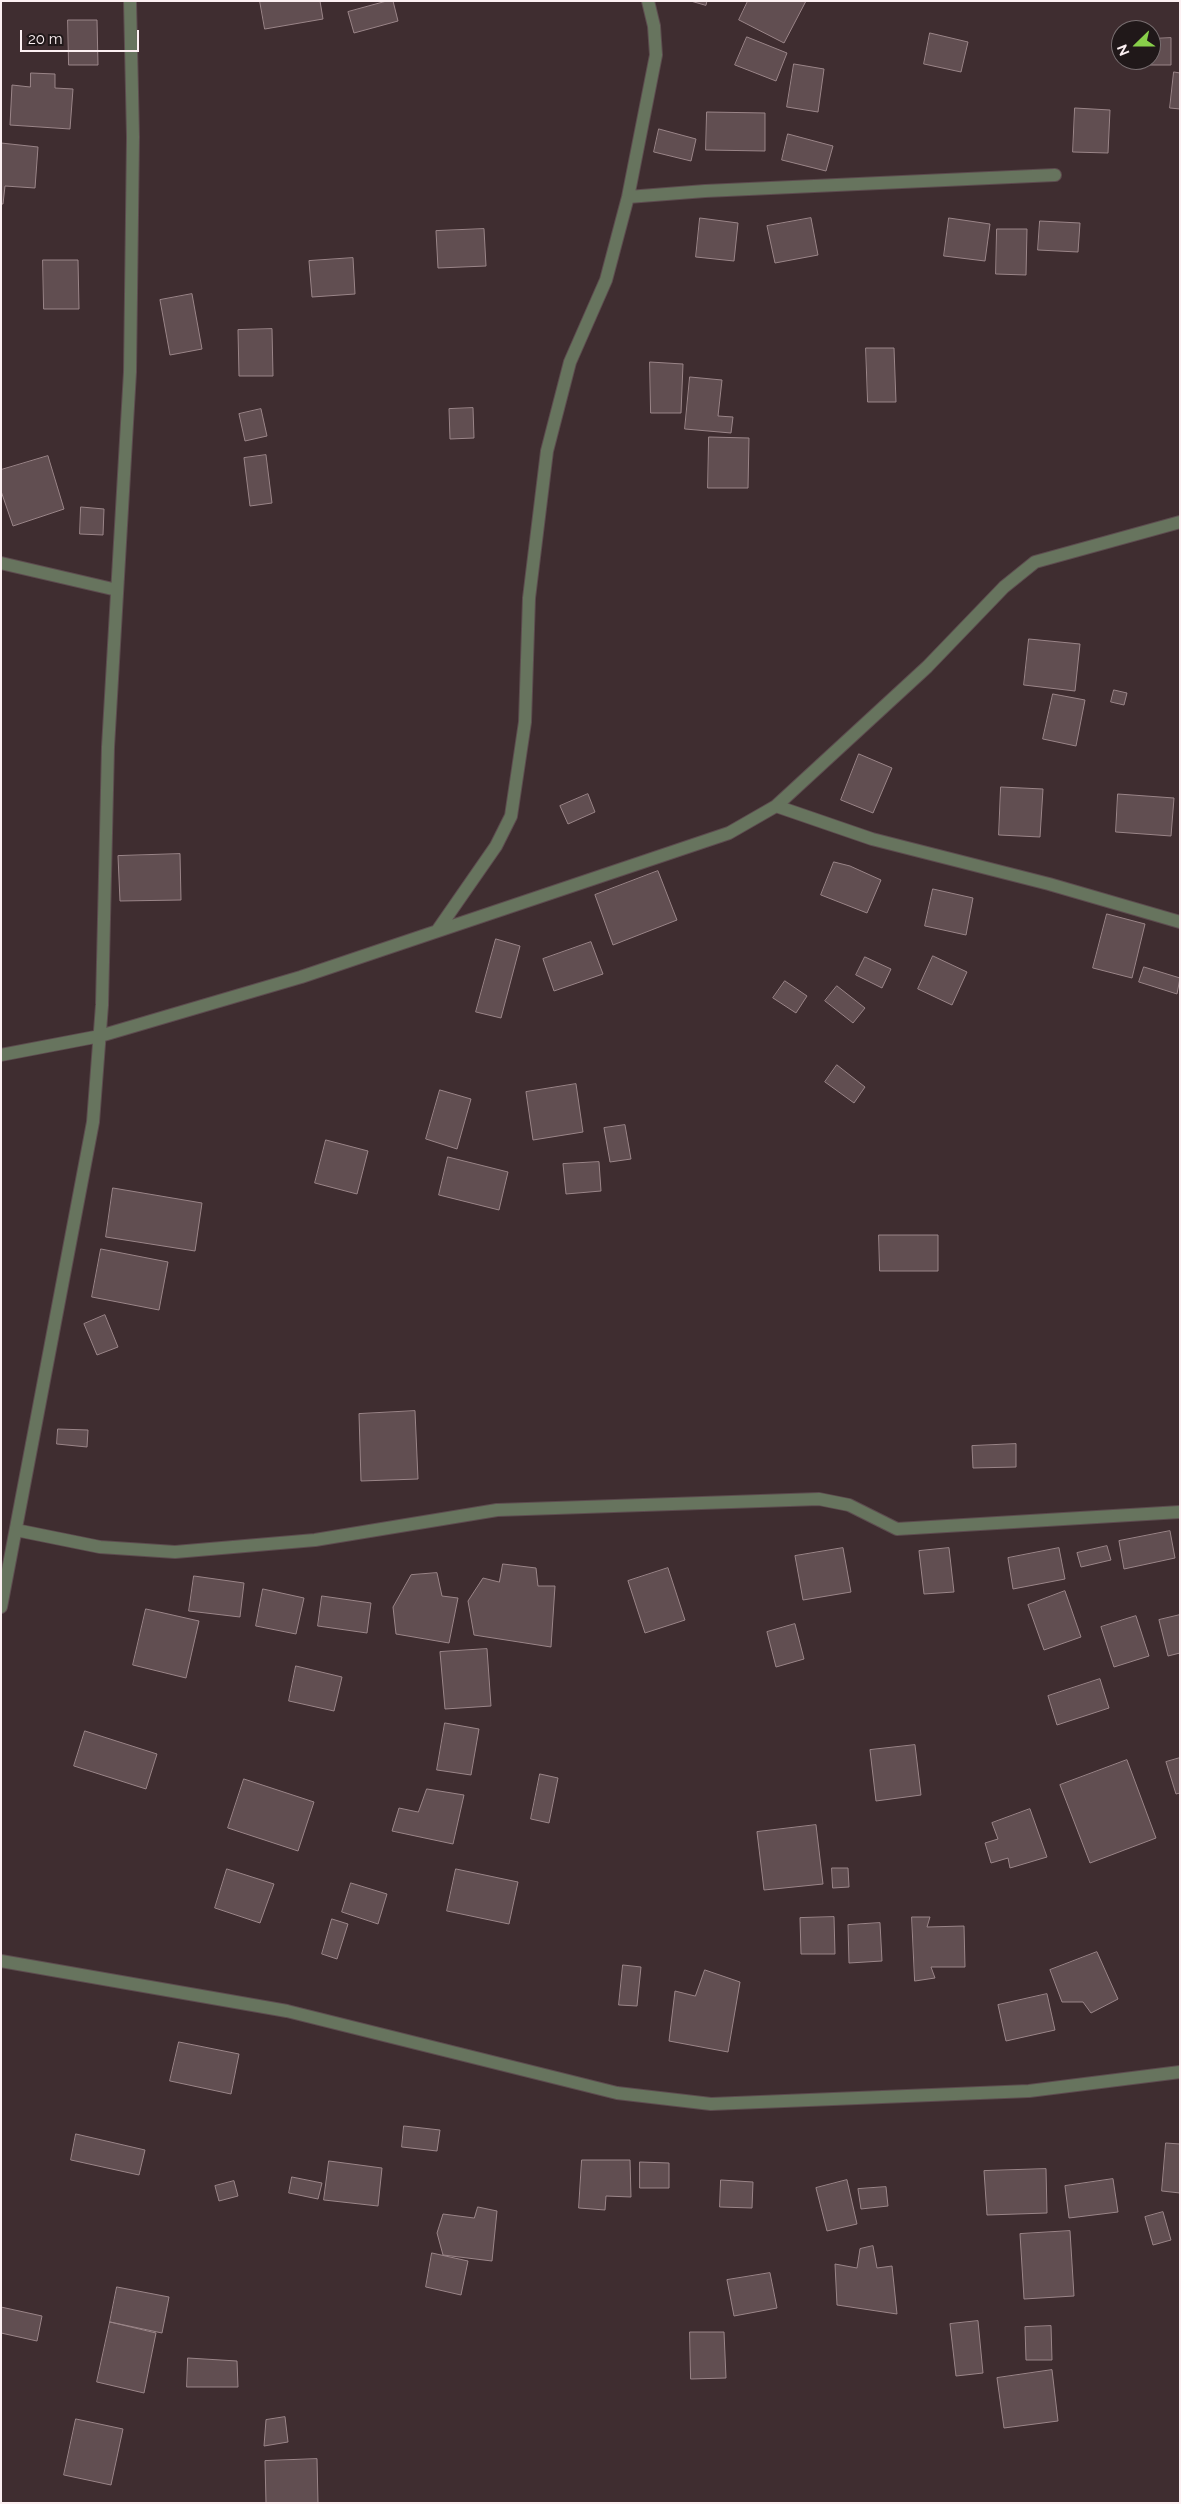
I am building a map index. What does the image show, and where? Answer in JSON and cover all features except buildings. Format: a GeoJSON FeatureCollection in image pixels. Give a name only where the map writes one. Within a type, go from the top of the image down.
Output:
{"type":"FeatureCollection","features":[{"type":"Feature","properties":{"kind":"street"},"geometry":{"type":"LineString","coordinates":[[1,1608],[93,1122],[100,1036],[108,746],[130,372],[133,137],[130,1]]}},
{"type":"Feature","properties":{"kind":"street"},"geometry":{"type":"LineString","coordinates":[[438,931],[496,846],[511,816],[525,722],[529,598],[546,451],[570,362],[606,280],[628,197],[656,55],[654,26],[648,1]]}},
{"type":"Feature","properties":{"kind":"street"},"geometry":{"type":"LineString","coordinates":[[628,197],[705,191],[1056,175]]}},
{"type":"Feature","properties":{"kind":"street"},"geometry":{"type":"LineString","coordinates":[[1,1056],[100,1036],[301,977],[729,833],[776,806],[927,667],[1004,587],[1035,562],[1180,522]]}},
{"type":"Feature","properties":{"kind":"street"},"geometry":{"type":"LineString","coordinates":[[1,563],[117,590]]}},
{"type":"Feature","properties":{"kind":"street"},"geometry":{"type":"LineString","coordinates":[[776,806],[872,839],[1049,884],[1180,922]]}},
{"type":"Feature","properties":{"kind":"street"},"geometry":{"type":"LineString","coordinates":[[16,1530],[100,1547],[175,1552],[315,1540],[497,1510],[819,1499],[849,1505],[897,1529],[1180,1512]]}},
{"type":"Feature","properties":{"kind":"street"},"geometry":{"type":"LineString","coordinates":[[1,1961],[287,2011],[617,2093],[711,2104],[1029,2091],[1180,2072]]}}]}
